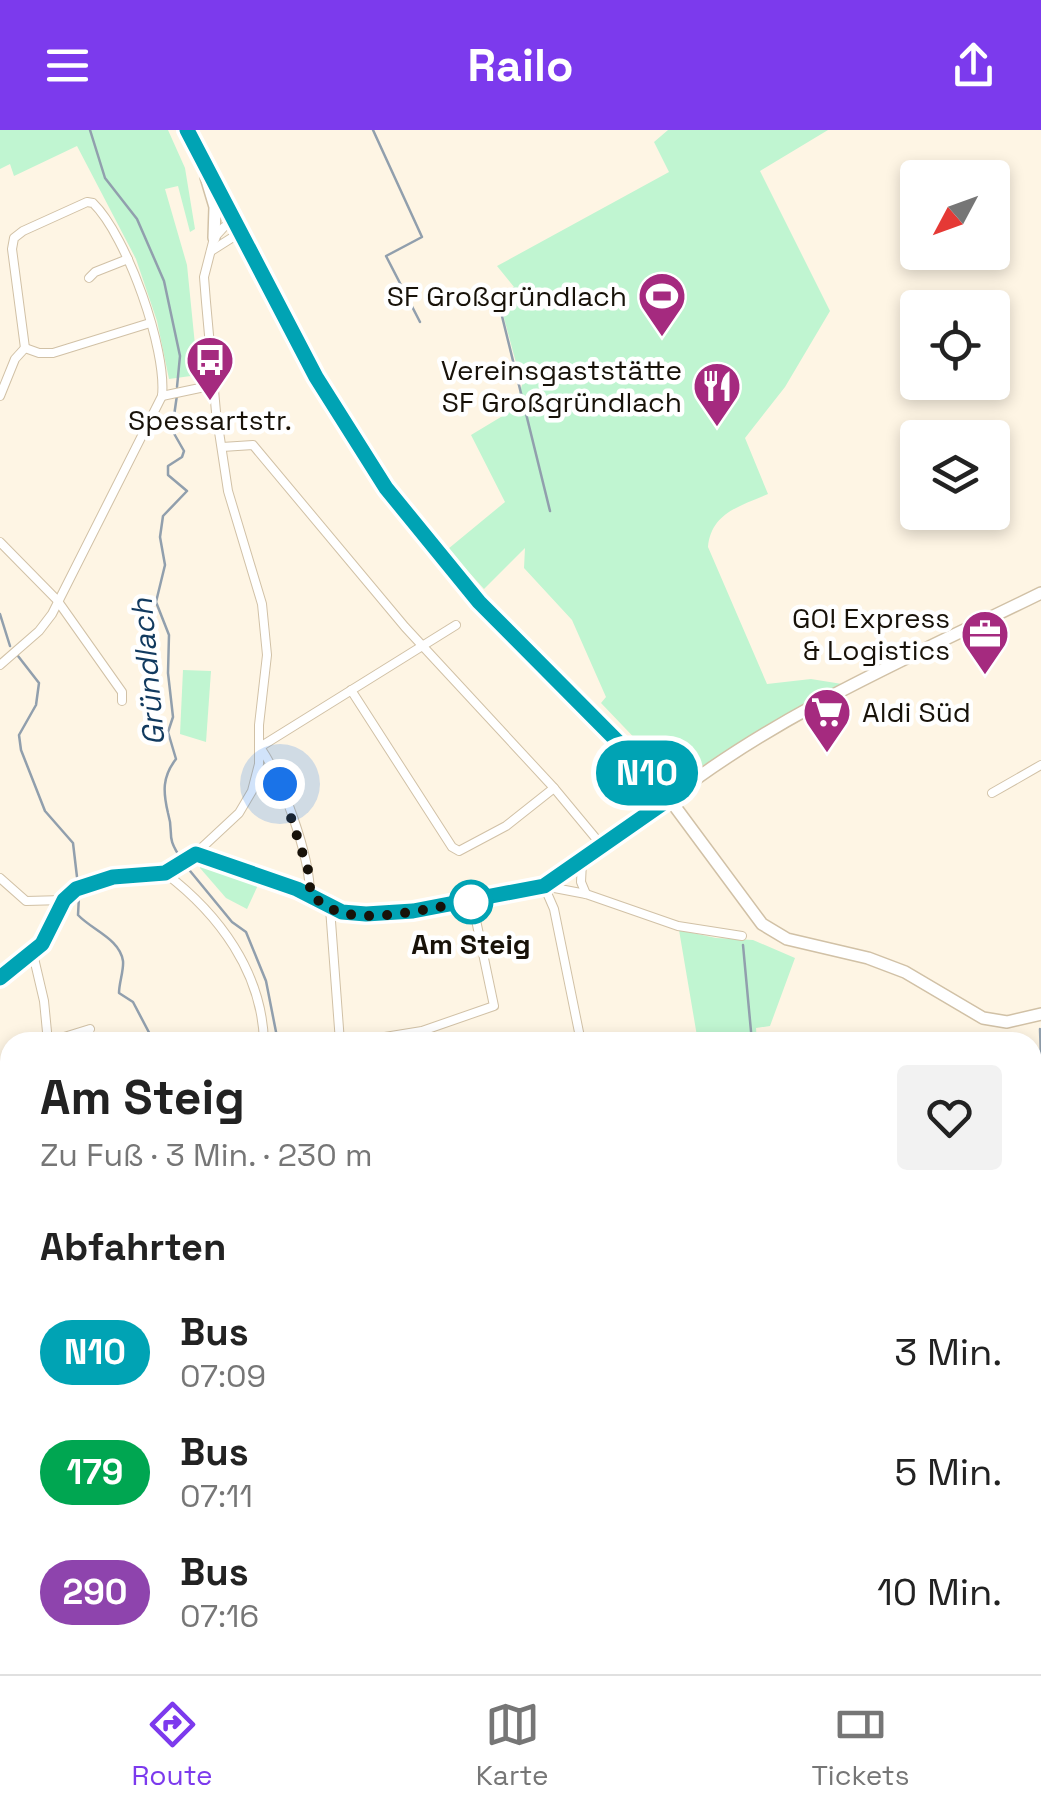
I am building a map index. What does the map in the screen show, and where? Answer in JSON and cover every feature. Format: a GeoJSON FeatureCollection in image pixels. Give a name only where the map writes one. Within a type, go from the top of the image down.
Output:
{"type":"FeatureCollection","features":[{"type":"Feature","properties":{"kind":"main road"},"geometry":{"type":"LineString","coordinates":[[187,130],[335,410],[411,522],[479,602],[626,750],[669,799],[767,930],[787,940],[886,964],[970,1013],[995,1021],[1020,1021],[1041,1014]]}},
{"type":"Feature","properties":{"kind":"main road"},"geometry":{"type":"LineString","coordinates":[[195,145],[215,207],[212,244]]}},
{"type":"Feature","properties":{"kind":"main road"},"geometry":{"type":"LineString","coordinates":[[669,799],[757,738],[806,710],[1041,593]]}},
{"type":"Feature","properties":{"kind":"street"},"geometry":{"type":"LineString","coordinates":[[0,396],[15,359],[25,348],[12,249],[14,238],[87,202],[98,207],[128,259],[165,376],[166,396],[52,614],[39,631],[0,665]]}},
{"type":"Feature","properties":{"kind":"street"},"geometry":{"type":"LineString","coordinates":[[0,978],[33,954],[50,932],[64,900],[76,889],[107,878],[168,871],[193,855],[247,802],[259,764],[268,655],[266,623],[230,504],[204,277],[212,244],[224,228],[239,227]]}},
{"type":"Feature","properties":{"kind":"street"},"geometry":{"type":"LineString","coordinates":[[88,278],[128,259]]}},
{"type":"Feature","properties":{"kind":"street"},"geometry":{"type":"LineString","coordinates":[[25,348],[53,353],[150,323]]}},
{"type":"Feature","properties":{"kind":"street"},"geometry":{"type":"LineString","coordinates":[[166,396],[214,385]]}},
{"type":"Feature","properties":{"kind":"street"},"geometry":{"type":"LineString","coordinates":[[222,447],[253,445],[422,647],[554,788],[603,847]]}},
{"type":"Feature","properties":{"kind":"street"},"geometry":{"type":"LineString","coordinates":[[0,542],[58,600],[122,692],[122,700]]}},
{"type":"Feature","properties":{"kind":"street"},"geometry":{"type":"LineString","coordinates":[[260,747],[456,625]]}},
{"type":"Feature","properties":{"kind":"street"},"geometry":{"type":"LineString","coordinates":[[351,690],[452,847],[459,851],[506,826],[554,788]]}},
{"type":"Feature","properties":{"kind":"street"},"geometry":{"type":"LineString","coordinates":[[260,747],[270,762],[305,860],[310,895]]}},
{"type":"Feature","properties":{"kind":"street"},"geometry":{"type":"LineString","coordinates":[[259,764],[270,762]]}},
{"type":"Feature","properties":{"kind":"street"},"geometry":{"type":"LineString","coordinates":[[992,793],[1041,764]]}},
{"type":"Feature","properties":{"kind":"street"},"geometry":{"type":"LineString","coordinates":[[193,855],[310,895],[330,908],[352,914],[390,914],[548,884],[669,799]]}},
{"type":"Feature","properties":{"kind":"street"},"geometry":{"type":"LineString","coordinates":[[582,862],[581,882],[586,894]]}},
{"type":"Feature","properties":{"kind":"street"},"geometry":{"type":"LineString","coordinates":[[168,871],[216,920],[241,958],[263,1015],[264,1032]]}},
{"type":"Feature","properties":{"kind":"street"},"geometry":{"type":"LineString","coordinates":[[0,878],[26,902],[64,900]]}},
{"type":"Feature","properties":{"kind":"street"},"geometry":{"type":"LineString","coordinates":[[548,884],[678,926],[742,936]]}},
{"type":"Feature","properties":{"kind":"street"},"geometry":{"type":"LineString","coordinates":[[548,884],[579,1032]]}},
{"type":"Feature","properties":{"kind":"street"},"geometry":{"type":"LineString","coordinates":[[416,1032],[494,1006],[472,901]]}},
{"type":"Feature","properties":{"kind":"street"},"geometry":{"type":"LineString","coordinates":[[330,908],[339,1032]]}},
{"type":"Feature","properties":{"kind":"street"},"geometry":{"type":"LineString","coordinates":[[33,954],[47,1032]]}},
{"type":"Feature","properties":{"kind":"street"},"geometry":{"type":"LineString","coordinates":[[80,1032],[90,1029]]}},
{"type":"Feature","properties":{"kind":"green space"},"geometry":{"type":"Polygon","coordinates":[[[0,130],[168,130],[185,168],[195,229],[190,232],[178,186],[165,189],[187,265],[198,375],[169,379],[157,321],[136,259],[77,146],[14,176],[10,164],[0,169],[0,130]]]}},
{"type":"Feature","properties":{"kind":"green space"},"geometry":{"type":"Polygon","coordinates":[[[668,130],[828,130],[760,171],[830,311],[785,387],[745,438],[768,494],[721,518],[710,535],[708,547],[767,684],[811,679],[842,684],[685,776],[667,772],[601,703],[606,697],[572,620],[524,568],[525,548],[484,589],[448,549],[505,502],[471,435],[514,409],[522,385],[498,296],[514,287],[497,266],[669,172],[654,142],[668,130]]]}},
{"type":"Feature","properties":{"kind":"green space"},"geometry":{"type":"Polygon","coordinates":[[[183,670],[211,671],[206,742],[180,734],[183,670]]]}},
{"type":"Feature","properties":{"kind":"green space"},"geometry":{"type":"Polygon","coordinates":[[[200,861],[259,883],[247,909],[226,898],[200,868],[200,861]]]}},
{"type":"Feature","properties":{"kind":"green space"},"geometry":{"type":"Polygon","coordinates":[[[679,930],[753,940],[795,958],[770,1026],[756,1028],[756,1032],[696,1032],[679,930]]]}},
{"type":"Feature","properties":{"kind":"waterway","name":"Gründlach"},"geometry":{"type":"LineString","coordinates":[[90,130],[105,178],[137,219],[164,281],[180,356],[177,387]]}},
{"type":"Feature","properties":{"kind":"waterway"},"geometry":{"type":"LineString","coordinates":[[373,130],[422,237],[386,256],[420,322]]}},
{"type":"Feature","properties":{"kind":"waterway"},"geometry":{"type":"LineString","coordinates":[[443,302],[499,304],[550,511]]}},
{"type":"Feature","properties":{"kind":"waterway","name":"Gründlach"},"geometry":{"type":"LineString","coordinates":[[177,395],[172,430],[184,451],[182,457],[168,466],[168,475],[187,491],[163,516],[160,537],[165,565],[156,602],[169,635],[173,717],[168,732],[176,759],[166,778],[165,798],[172,840],[182,860]]}},
{"type":"Feature","properties":{"kind":"waterway"},"geometry":{"type":"LineString","coordinates":[[0,614],[10,646]]}},
{"type":"Feature","properties":{"kind":"waterway"},"geometry":{"type":"LineString","coordinates":[[18,656],[39,683],[36,705],[19,735],[21,750],[45,811],[73,843],[77,877]]}},
{"type":"Feature","properties":{"kind":"waterway","name":"Gründlach"},"geometry":{"type":"LineString","coordinates":[[186,866],[232,922],[246,932],[266,981],[276,1032]]}},
{"type":"Feature","properties":{"kind":"waterway"},"geometry":{"type":"LineString","coordinates":[[79,896],[78,915],[121,953],[119,993],[133,1002],[149,1032]]}},
{"type":"Feature","properties":{"kind":"waterway"},"geometry":{"type":"LineString","coordinates":[[743,945],[751,1032]]}},
{"type":"Feature","properties":{"kind":"bus line","name":"N10"},"geometry":{"type":"LineString","coordinates":[[0,978],[42,944],[64,900],[76,889],[113,877],[165,873],[196,854],[297,889],[342,912],[390,914],[544,886],[669,799],[626,750],[479,602],[386,488],[316,377],[187,130]]}},
{"type":"Feature","properties":{"kind":"place","name":"SF Großgründlach"},"geometry":{"type":"Point","coordinates":[662,338]}},
{"type":"Feature","properties":{"kind":"place","name":"Spessartstr."},"geometry":{"type":"Point","coordinates":[210,402]}},
{"type":"Feature","properties":{"kind":"place","name":"Vereinsgaststätte SF Großgründlach"},"geometry":{"type":"Point","coordinates":[717,428]}},
{"type":"Feature","properties":{"kind":"place","name":"GO! Express & Logistics"},"geometry":{"type":"Point","coordinates":[985,676]}},
{"type":"Feature","properties":{"kind":"place","name":"Aldi Süd"},"geometry":{"type":"Point","coordinates":[827,754]}},
{"type":"Feature","properties":{"kind":"place","name":"Am Steig"},"geometry":{"type":"Point","coordinates":[471,902]}},
{"type":"Feature","properties":{"kind":"route"},"geometry":{"type":"LineString","coordinates":[[280,784],[310,876],[310,895],[330,908],[352,914],[390,914],[471,902]]}}]}
